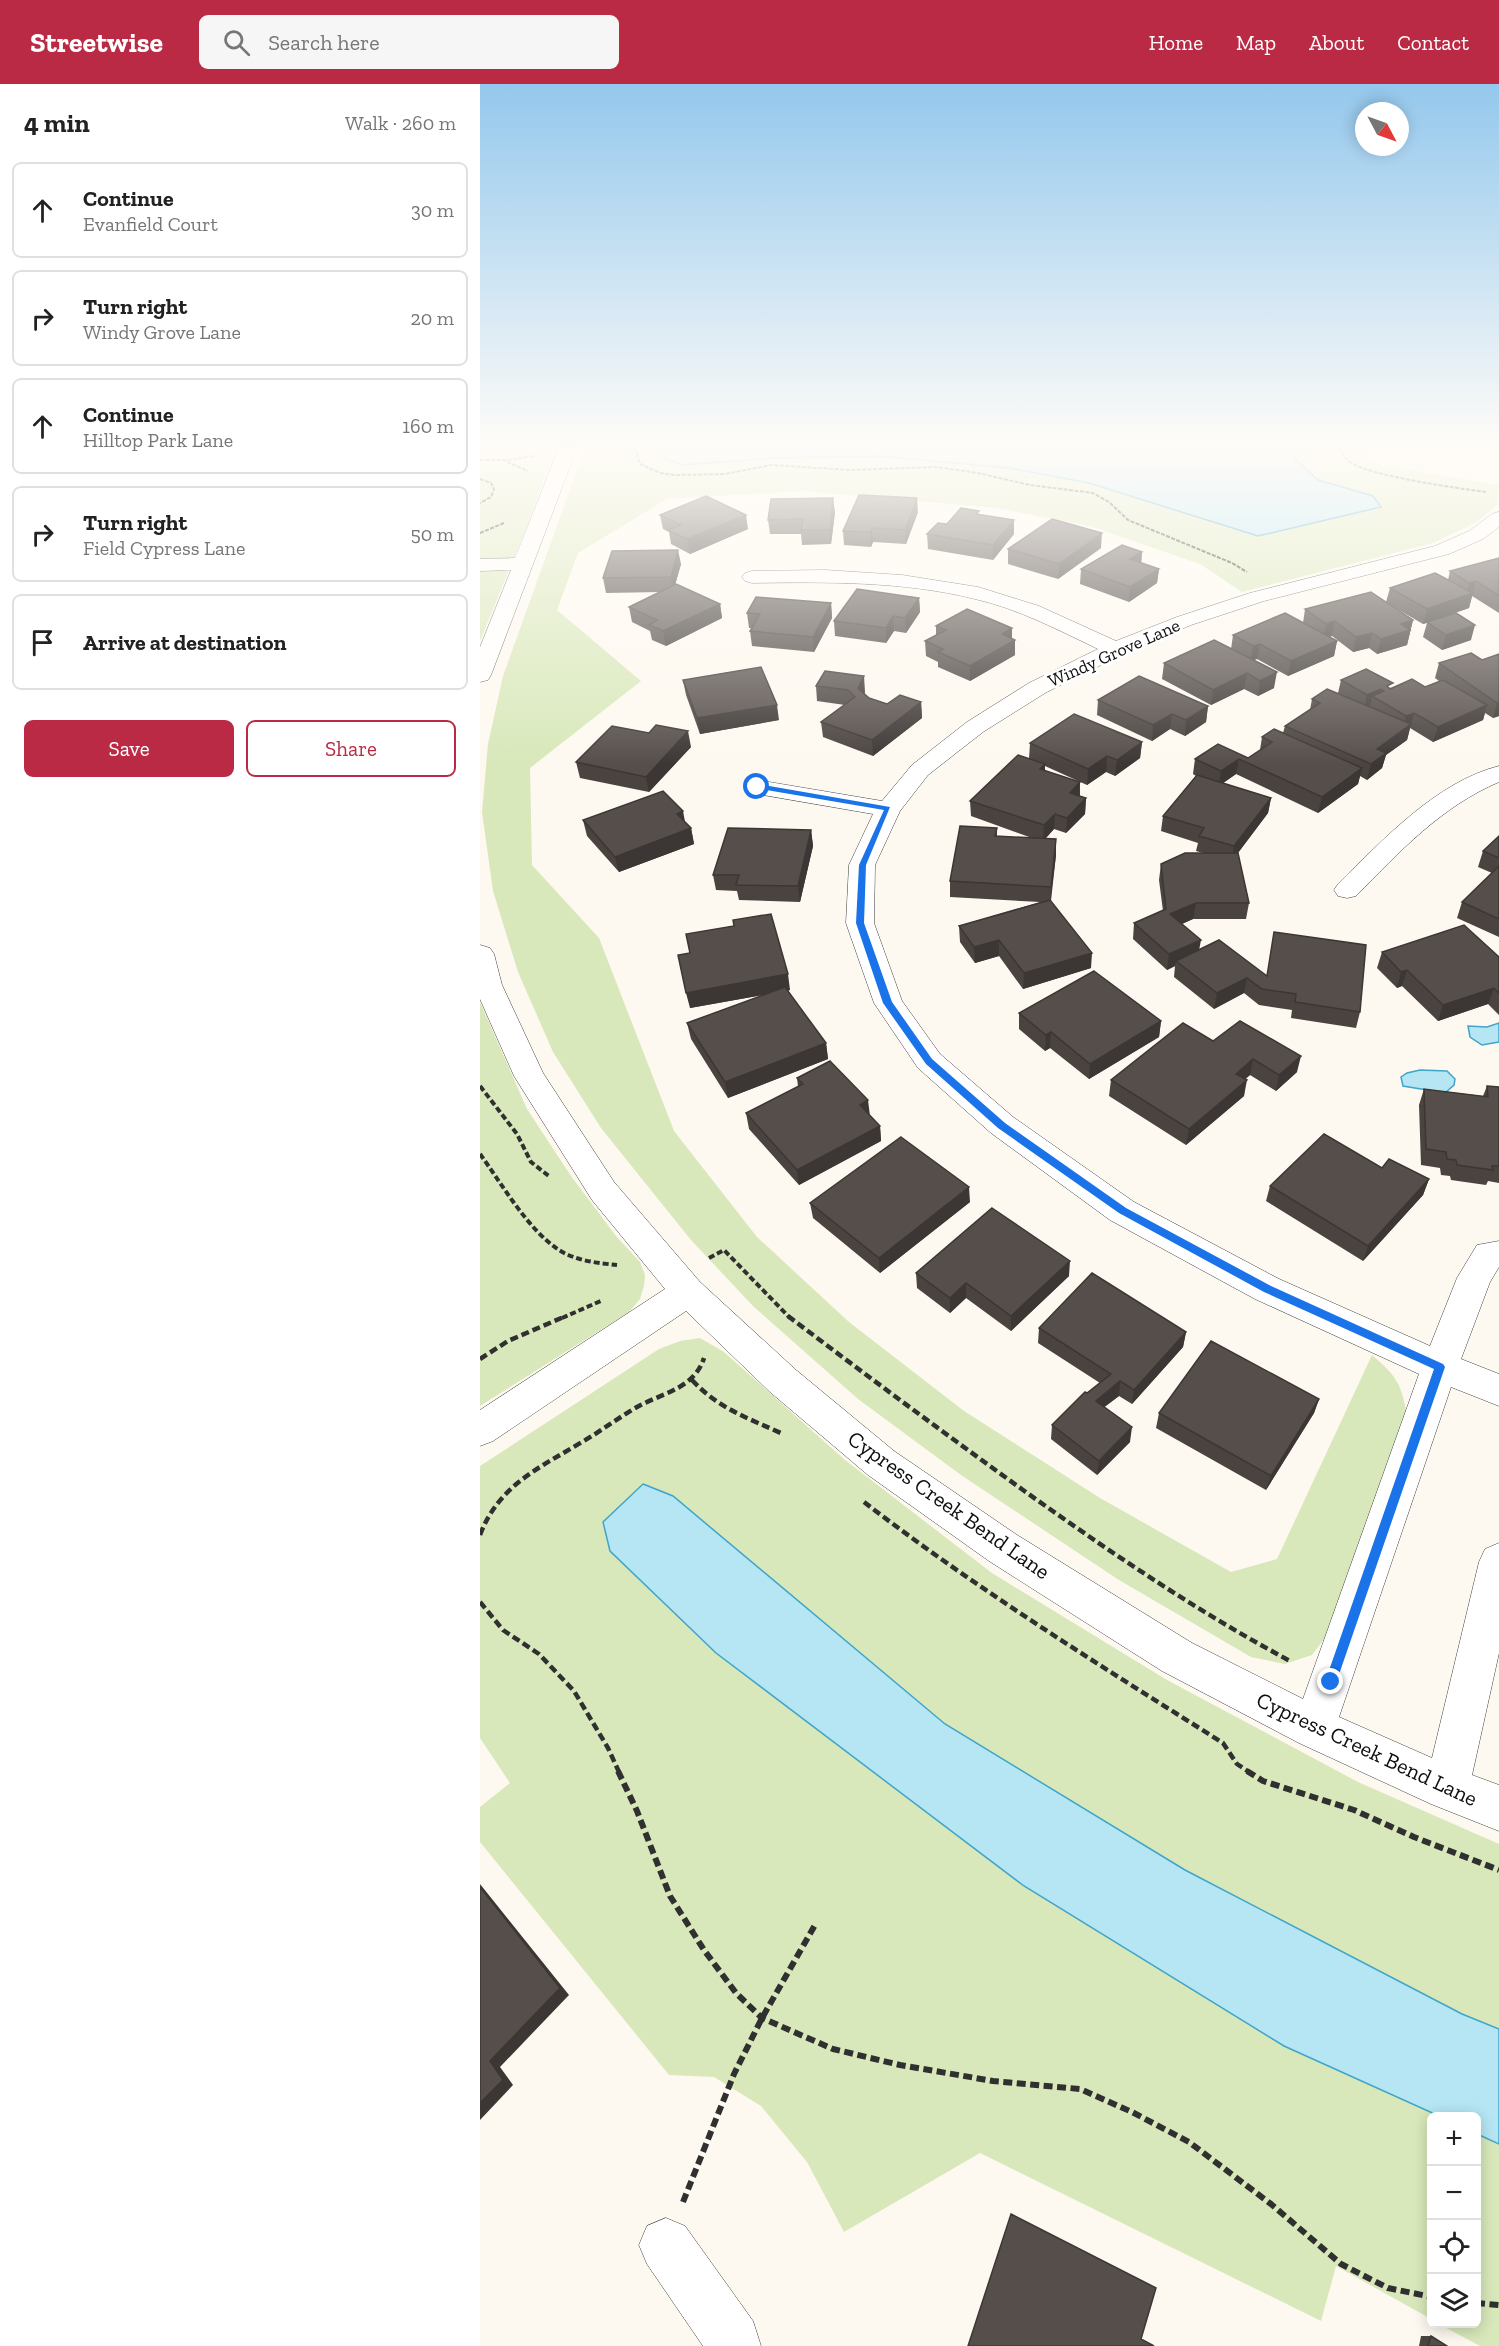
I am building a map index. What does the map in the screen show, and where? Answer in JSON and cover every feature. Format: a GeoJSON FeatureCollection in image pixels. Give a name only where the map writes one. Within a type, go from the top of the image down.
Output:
{"type":"FeatureCollection","features":[{"type":"Feature","properties":{"kind":"street"},"geometry":{"type":"LineString","coordinates":[[480,675],[527,554]]}},
{"type":"Feature","properties":{"kind":"street","name":"Windy Grove Lane"},"geometry":{"type":"LineString","coordinates":[[1428,554],[1257,597],[1184,621],[1115,649],[1037,688],[975,727],[920,770],[888,809],[862,865],[860,923],[888,1003],[929,1061],[1002,1125],[1122,1210],[1267,1289],[1440,1367]]}},
{"type":"Feature","properties":{"kind":"street"},"geometry":{"type":"LineString","coordinates":[[480,565],[523,564]]}},
{"type":"Feature","properties":{"kind":"street"},"geometry":{"type":"LineString","coordinates":[[752,577],[825,576],[891,580],[978,593],[1032,610],[1115,649]]}},
{"type":"Feature","properties":{"kind":"street"},"geometry":{"type":"LineString","coordinates":[[1347,890],[1405,832],[1466,787],[1499,773]]}},
{"type":"Feature","properties":{"kind":"street"},"geometry":{"type":"LineString","coordinates":[[757,787],[888,809]]}},
{"type":"Feature","properties":{"kind":"street","name":"Cypress Creek Bend Lane"},"geometry":{"type":"LineString","coordinates":[[480,954],[488,985],[529,1076],[603,1191],[688,1292],[783,1381],[881,1463],[984,1535],[1177,1658],[1314,1728],[1447,1788],[1499,1808]]}},
{"type":"Feature","properties":{"kind":"street"},"geometry":{"type":"LineString","coordinates":[[1314,1728],[1440,1367],[1474,1278],[1489,1254],[1499,1254]]}},
{"type":"Feature","properties":{"kind":"street"},"geometry":{"type":"LineString","coordinates":[[480,1430],[688,1292]]}},
{"type":"Feature","properties":{"kind":"street"},"geometry":{"type":"LineString","coordinates":[[1440,1367],[1499,1390]]}},
{"type":"Feature","properties":{"kind":"street"},"geometry":{"type":"LineString","coordinates":[[1447,1788],[1499,1562]]}},
{"type":"Feature","properties":{"kind":"street"},"geometry":{"type":"LineString","coordinates":[[666,2245],[733,2341],[733,2346]]}},
{"type":"Feature","properties":{"kind":"path"},"geometry":{"type":"LineString","coordinates":[[1209,554],[1250,574]]}},
{"type":"Feature","properties":{"kind":"path"},"geometry":{"type":"LineString","coordinates":[[480,1154],[532,1221],[558,1250],[596,1264],[616,1265]]}},
{"type":"Feature","properties":{"kind":"path"},"geometry":{"type":"LineString","coordinates":[[709,1258],[724,1250],[788,1316],[911,1409],[1109,1551],[1239,1634],[1331,1682]]}},
{"type":"Feature","properties":{"kind":"path"},"geometry":{"type":"LineString","coordinates":[[480,1359],[508,1341],[558,1321],[609,1296]]}},
{"type":"Feature","properties":{"kind":"path"},"geometry":{"type":"LineString","coordinates":[[480,1535],[482,1521],[506,1492],[540,1465],[645,1403],[692,1380],[699,1373],[704,1355]]}},
{"type":"Feature","properties":{"kind":"path"},"geometry":{"type":"LineString","coordinates":[[480,1602],[503,1630],[539,1654],[574,1691],[608,1748],[637,1811],[670,1896],[710,1959],[736,1993],[762,2018],[832,2049],[900,2065],[993,2081],[1080,2089],[1132,2112],[1189,2142],[1271,2204],[1341,2264],[1388,2288],[1427,2296]]}},
{"type":"Feature","properties":{"kind":"path"},"geometry":{"type":"LineString","coordinates":[[666,2245],[734,2074],[762,2018],[815,1925]]}},
{"type":"Feature","properties":{"kind":"path"},"geometry":{"type":"LineString","coordinates":[[1481,2303],[1499,2305]]}},
{"type":"Feature","properties":{"kind":"green space"},"geometry":{"type":"Polygon","coordinates":[[[480,554],[516,554],[480,641],[480,554]]]}},
{"type":"Feature","properties":{"kind":"green space"},"geometry":{"type":"Polygon","coordinates":[[[547,554],[578,554],[557,610],[641,681],[530,768],[532,865],[599,938],[674,1131],[757,1237],[849,1322],[964,1411],[1100,1498],[1231,1572],[1277,1559],[1372,1355],[1391,1373],[1402,1392],[1406,1410],[1330,1631],[1312,1655],[1285,1664],[1251,1657],[1119,1580],[961,1475],[858,1399],[753,1306],[691,1240],[601,1128],[553,1052],[518,972],[493,891],[482,812],[488,744],[503,676],[547,554]]]}},
{"type":"Feature","properties":{"kind":"green space"},"geometry":{"type":"Polygon","coordinates":[[[1170,554],[1392,554],[1242,592],[1200,564],[1170,554]]]}},
{"type":"Feature","properties":{"kind":"green space"},"geometry":{"type":"Polygon","coordinates":[[[480,1002],[527,1109],[571,1176],[616,1236],[640,1262],[645,1275],[640,1299],[629,1312],[480,1406],[480,1002]]]}},
{"type":"Feature","properties":{"kind":"green space"},"geometry":{"type":"Polygon","coordinates":[[[700,1338],[724,1352],[845,1460],[992,1573],[1167,1680],[1358,1782],[1499,1844],[1499,2346],[1480,2346],[1446,2328],[1481,2328],[1481,2112],[1427,2112],[1427,2317],[1336,2266],[1321,2321],[980,2153],[844,2232],[807,2162],[761,2106],[714,2077],[669,2075],[480,1842],[480,1807],[510,1783],[480,1738],[480,1466],[659,1349],[680,1341],[700,1338]]]}},
{"type":"Feature","properties":{"kind":"water"},"geometry":{"type":"Polygon","coordinates":[[[1499,1023],[1499,1042],[1482,1045],[1470,1037],[1468,1026],[1487,1027],[1499,1023]]]}},
{"type":"Feature","properties":{"kind":"water"},"geometry":{"type":"Polygon","coordinates":[[[1420,1070],[1447,1071],[1455,1079],[1454,1085],[1445,1093],[1403,1086],[1401,1077],[1420,1070]]]}},
{"type":"Feature","properties":{"kind":"water"},"geometry":{"type":"Polygon","coordinates":[[[643,1484],[673,1496],[945,1724],[1185,1870],[1462,2014],[1499,2029],[1499,2144],[1481,2136],[1481,2112],[1430,2112],[1284,2046],[1024,1886],[716,1653],[610,1551],[603,1522],[643,1484]]]}},
{"type":"Feature","properties":{"kind":"building"},"geometry":{"type":"Polygon","coordinates":[[[611,554],[677,554],[671,577],[603,578],[611,554]]]}},
{"type":"Feature","properties":{"kind":"building"},"geometry":{"type":"Polygon","coordinates":[[[1024,554],[1073,554],[1059,564],[1024,554]]]}},
{"type":"Feature","properties":{"kind":"building"},"geometry":{"type":"Polygon","coordinates":[[[1107,554],[1139,554],[1130,559],[1159,569],[1130,587],[1081,569],[1107,554]]]}},
{"type":"Feature","properties":{"kind":"building"},"geometry":{"type":"Polygon","coordinates":[[[1499,558],[1499,596],[1476,581],[1469,583],[1450,571],[1499,558]]]}},
{"type":"Feature","properties":{"kind":"building"},"geometry":{"type":"Polygon","coordinates":[[[1435,573],[1473,593],[1427,609],[1390,588],[1435,573]]]}},
{"type":"Feature","properties":{"kind":"building"},"geometry":{"type":"Polygon","coordinates":[[[676,584],[720,604],[663,631],[649,625],[657,620],[629,607],[676,584]]]}},
{"type":"Feature","properties":{"kind":"building"},"geometry":{"type":"Polygon","coordinates":[[[857,589],[919,598],[905,618],[893,616],[886,628],[834,621],[857,589]]]}},
{"type":"Feature","properties":{"kind":"building"},"geometry":{"type":"Polygon","coordinates":[[[1371,592],[1413,620],[1401,624],[1410,630],[1381,639],[1372,633],[1356,637],[1335,621],[1326,624],[1305,609],[1371,592]]]}},
{"type":"Feature","properties":{"kind":"building"},"geometry":{"type":"Polygon","coordinates":[[[756,597],[831,603],[813,637],[750,631],[760,614],[747,613],[756,597]]]}},
{"type":"Feature","properties":{"kind":"building"},"geometry":{"type":"Polygon","coordinates":[[[967,609],[1012,628],[1002,634],[1015,640],[970,666],[938,652],[943,649],[925,641],[946,630],[936,626],[967,609]]]}},
{"type":"Feature","properties":{"kind":"building"},"geometry":{"type":"Polygon","coordinates":[[[1285,613],[1337,641],[1291,661],[1260,644],[1253,646],[1233,635],[1285,613]]]}},
{"type":"Feature","properties":{"kind":"building"},"geometry":{"type":"Polygon","coordinates":[[[1456,613],[1475,625],[1446,635],[1427,622],[1456,613]]]}},
{"type":"Feature","properties":{"kind":"building"},"geometry":{"type":"Polygon","coordinates":[[[1214,640],[1277,672],[1260,681],[1247,673],[1213,690],[1164,663],[1214,640]]]}},
{"type":"Feature","properties":{"kind":"building"},"geometry":{"type":"Polygon","coordinates":[[[1471,653],[1482,660],[1499,654],[1499,702],[1497,703],[1439,663],[1471,653]]]}},
{"type":"Feature","properties":{"kind":"building"},"geometry":{"type":"Polygon","coordinates":[[[761,667],[777,705],[697,718],[683,680],[761,667]]]}},
{"type":"Feature","properties":{"kind":"building"},"geometry":{"type":"Polygon","coordinates":[[[1366,669],[1393,683],[1387,686],[1390,689],[1412,679],[1425,687],[1443,680],[1487,705],[1438,727],[1414,713],[1406,716],[1372,696],[1384,691],[1381,689],[1367,695],[1341,680],[1366,669]]]}},
{"type":"Feature","properties":{"kind":"building"},"geometry":{"type":"Polygon","coordinates":[[[825,671],[864,676],[858,688],[869,698],[887,704],[900,695],[921,702],[872,740],[821,722],[855,697],[848,690],[816,686],[825,671]]]}},
{"type":"Feature","properties":{"kind":"building"},"geometry":{"type":"Polygon","coordinates":[[[1139,676],[1208,706],[1186,720],[1172,714],[1153,725],[1098,700],[1139,676]]]}},
{"type":"Feature","properties":{"kind":"building"},"geometry":{"type":"Polygon","coordinates":[[[1327,689],[1411,724],[1377,749],[1386,753],[1371,764],[1285,726],[1320,703],[1312,699],[1327,689]]]}},
{"type":"Feature","properties":{"kind":"building"},"geometry":{"type":"Polygon","coordinates":[[[1074,714],[1142,742],[1117,760],[1107,756],[1088,769],[1030,743],[1074,714]]]}},
{"type":"Feature","properties":{"kind":"building"},"geometry":{"type":"Polygon","coordinates":[[[656,725],[688,731],[646,777],[576,762],[612,726],[649,733],[656,725]]]}},
{"type":"Feature","properties":{"kind":"building"},"geometry":{"type":"Polygon","coordinates":[[[1274,729],[1362,768],[1322,797],[1239,759],[1221,771],[1195,759],[1218,744],[1248,758],[1272,742],[1262,737],[1274,729]]]}},
{"type":"Feature","properties":{"kind":"building"},"geometry":{"type":"Polygon","coordinates":[[[1018,755],[1045,764],[1040,769],[1080,782],[1070,793],[1086,798],[1067,818],[1055,814],[1044,825],[970,801],[1018,755]]]}},
{"type":"Feature","properties":{"kind":"building"},"geometry":{"type":"Polygon","coordinates":[[[1197,775],[1271,798],[1234,846],[1199,836],[1204,828],[1163,816],[1197,775]]]}},
{"type":"Feature","properties":{"kind":"building"},"geometry":{"type":"Polygon","coordinates":[[[663,791],[683,811],[677,814],[691,828],[615,857],[583,820],[663,791]]]}},
{"type":"Feature","properties":{"kind":"building"},"geometry":{"type":"Polygon","coordinates":[[[960,826],[997,828],[995,836],[1056,839],[1051,887],[950,881],[960,826]]]}},
{"type":"Feature","properties":{"kind":"building"},"geometry":{"type":"Polygon","coordinates":[[[728,828],[811,830],[798,886],[736,885],[739,875],[713,875],[728,828]]]}},
{"type":"Feature","properties":{"kind":"building"},"geometry":{"type":"Polygon","coordinates":[[[1499,836],[1499,858],[1483,851],[1499,836]]]}},
{"type":"Feature","properties":{"kind":"building"},"geometry":{"type":"Polygon","coordinates":[[[1185,853],[1238,853],[1249,903],[1196,903],[1170,914],[1201,940],[1169,954],[1134,923],[1166,909],[1161,864],[1185,853]]]}},
{"type":"Feature","properties":{"kind":"building"},"geometry":{"type":"Polygon","coordinates":[[[1499,866],[1499,919],[1462,902],[1499,866]]]}},
{"type":"Feature","properties":{"kind":"building"},"geometry":{"type":"Polygon","coordinates":[[[1050,900],[1092,953],[1024,973],[999,940],[974,947],[959,926],[1050,900]]]}},
{"type":"Feature","properties":{"kind":"building"},"geometry":{"type":"Polygon","coordinates":[[[771,914],[788,974],[686,993],[678,955],[690,953],[686,934],[734,926],[733,920],[771,914]]]}},
{"type":"Feature","properties":{"kind":"building"},"geometry":{"type":"Polygon","coordinates":[[[1464,925],[1499,957],[1499,993],[1494,988],[1443,1005],[1407,970],[1401,972],[1382,952],[1464,925]]]}},
{"type":"Feature","properties":{"kind":"building"},"geometry":{"type":"Polygon","coordinates":[[[1274,932],[1366,945],[1360,1012],[1295,1002],[1296,994],[1262,989],[1247,978],[1217,993],[1176,961],[1219,940],[1267,976],[1274,932]]]}},
{"type":"Feature","properties":{"kind":"building"},"geometry":{"type":"Polygon","coordinates":[[[1094,971],[1161,1021],[1090,1064],[1051,1032],[1046,1035],[1019,1013],[1094,971]]]}},
{"type":"Feature","properties":{"kind":"building"},"geometry":{"type":"Polygon","coordinates":[[[785,987],[826,1043],[725,1082],[687,1023],[785,987]]]}},
{"type":"Feature","properties":{"kind":"building"},"geometry":{"type":"Polygon","coordinates":[[[1240,1021],[1301,1056],[1279,1075],[1253,1059],[1236,1074],[1247,1080],[1189,1129],[1111,1080],[1183,1023],[1213,1041],[1240,1021]]]}},
{"type":"Feature","properties":{"kind":"building"},"geometry":{"type":"Polygon","coordinates":[[[830,1061],[868,1100],[860,1105],[880,1126],[797,1170],[746,1113],[803,1084],[797,1078],[830,1061]]]}},
{"type":"Feature","properties":{"kind":"building"},"geometry":{"type":"Polygon","coordinates":[[[1487,1086],[1499,1087],[1499,1166],[1492,1166],[1493,1170],[1457,1165],[1456,1160],[1447,1159],[1446,1152],[1426,1149],[1424,1089],[1488,1097],[1487,1086]]]}},
{"type":"Feature","properties":{"kind":"building"},"geometry":{"type":"Polygon","coordinates":[[[1324,1134],[1382,1168],[1389,1159],[1429,1179],[1368,1246],[1270,1186],[1324,1134]]]}},
{"type":"Feature","properties":{"kind":"building"},"geometry":{"type":"Polygon","coordinates":[[[901,1137],[969,1187],[879,1258],[810,1203],[901,1137]]]}},
{"type":"Feature","properties":{"kind":"building"},"geometry":{"type":"Polygon","coordinates":[[[992,1208],[1070,1261],[1011,1316],[966,1283],[950,1298],[916,1273],[992,1208]]]}},
{"type":"Feature","properties":{"kind":"building"},"geometry":{"type":"Polygon","coordinates":[[[1092,1273],[1186,1332],[1134,1390],[1120,1381],[1096,1401],[1132,1427],[1099,1461],[1052,1425],[1085,1392],[1087,1393],[1111,1374],[1039,1328],[1092,1273]]]}},
{"type":"Feature","properties":{"kind":"building"},"geometry":{"type":"Polygon","coordinates":[[[1211,1341],[1319,1399],[1271,1476],[1159,1413],[1211,1341]]]}},
{"type":"Feature","properties":{"kind":"building"},"geometry":{"type":"Polygon","coordinates":[[[480,1887],[560,1988],[490,2061],[503,2080],[480,2103],[480,1887]]]}},
{"type":"Feature","properties":{"kind":"building"},"geometry":{"type":"Polygon","coordinates":[[[1011,2214],[1156,2288],[1141,2339],[1154,2346],[968,2346],[1011,2214]]]}},
{"type":"Feature","properties":{"kind":"building"},"geometry":{"type":"Polygon","coordinates":[[[1431,2336],[1447,2346],[1428,2346],[1431,2336]]]}},
{"type":"Feature","properties":{"kind":"route"},"geometry":{"type":"LineString","coordinates":[[757,787],[888,809],[862,865],[860,923],[888,1003],[929,1061],[1002,1125],[1122,1210],[1267,1289],[1440,1367],[1331,1682]]}}]}
